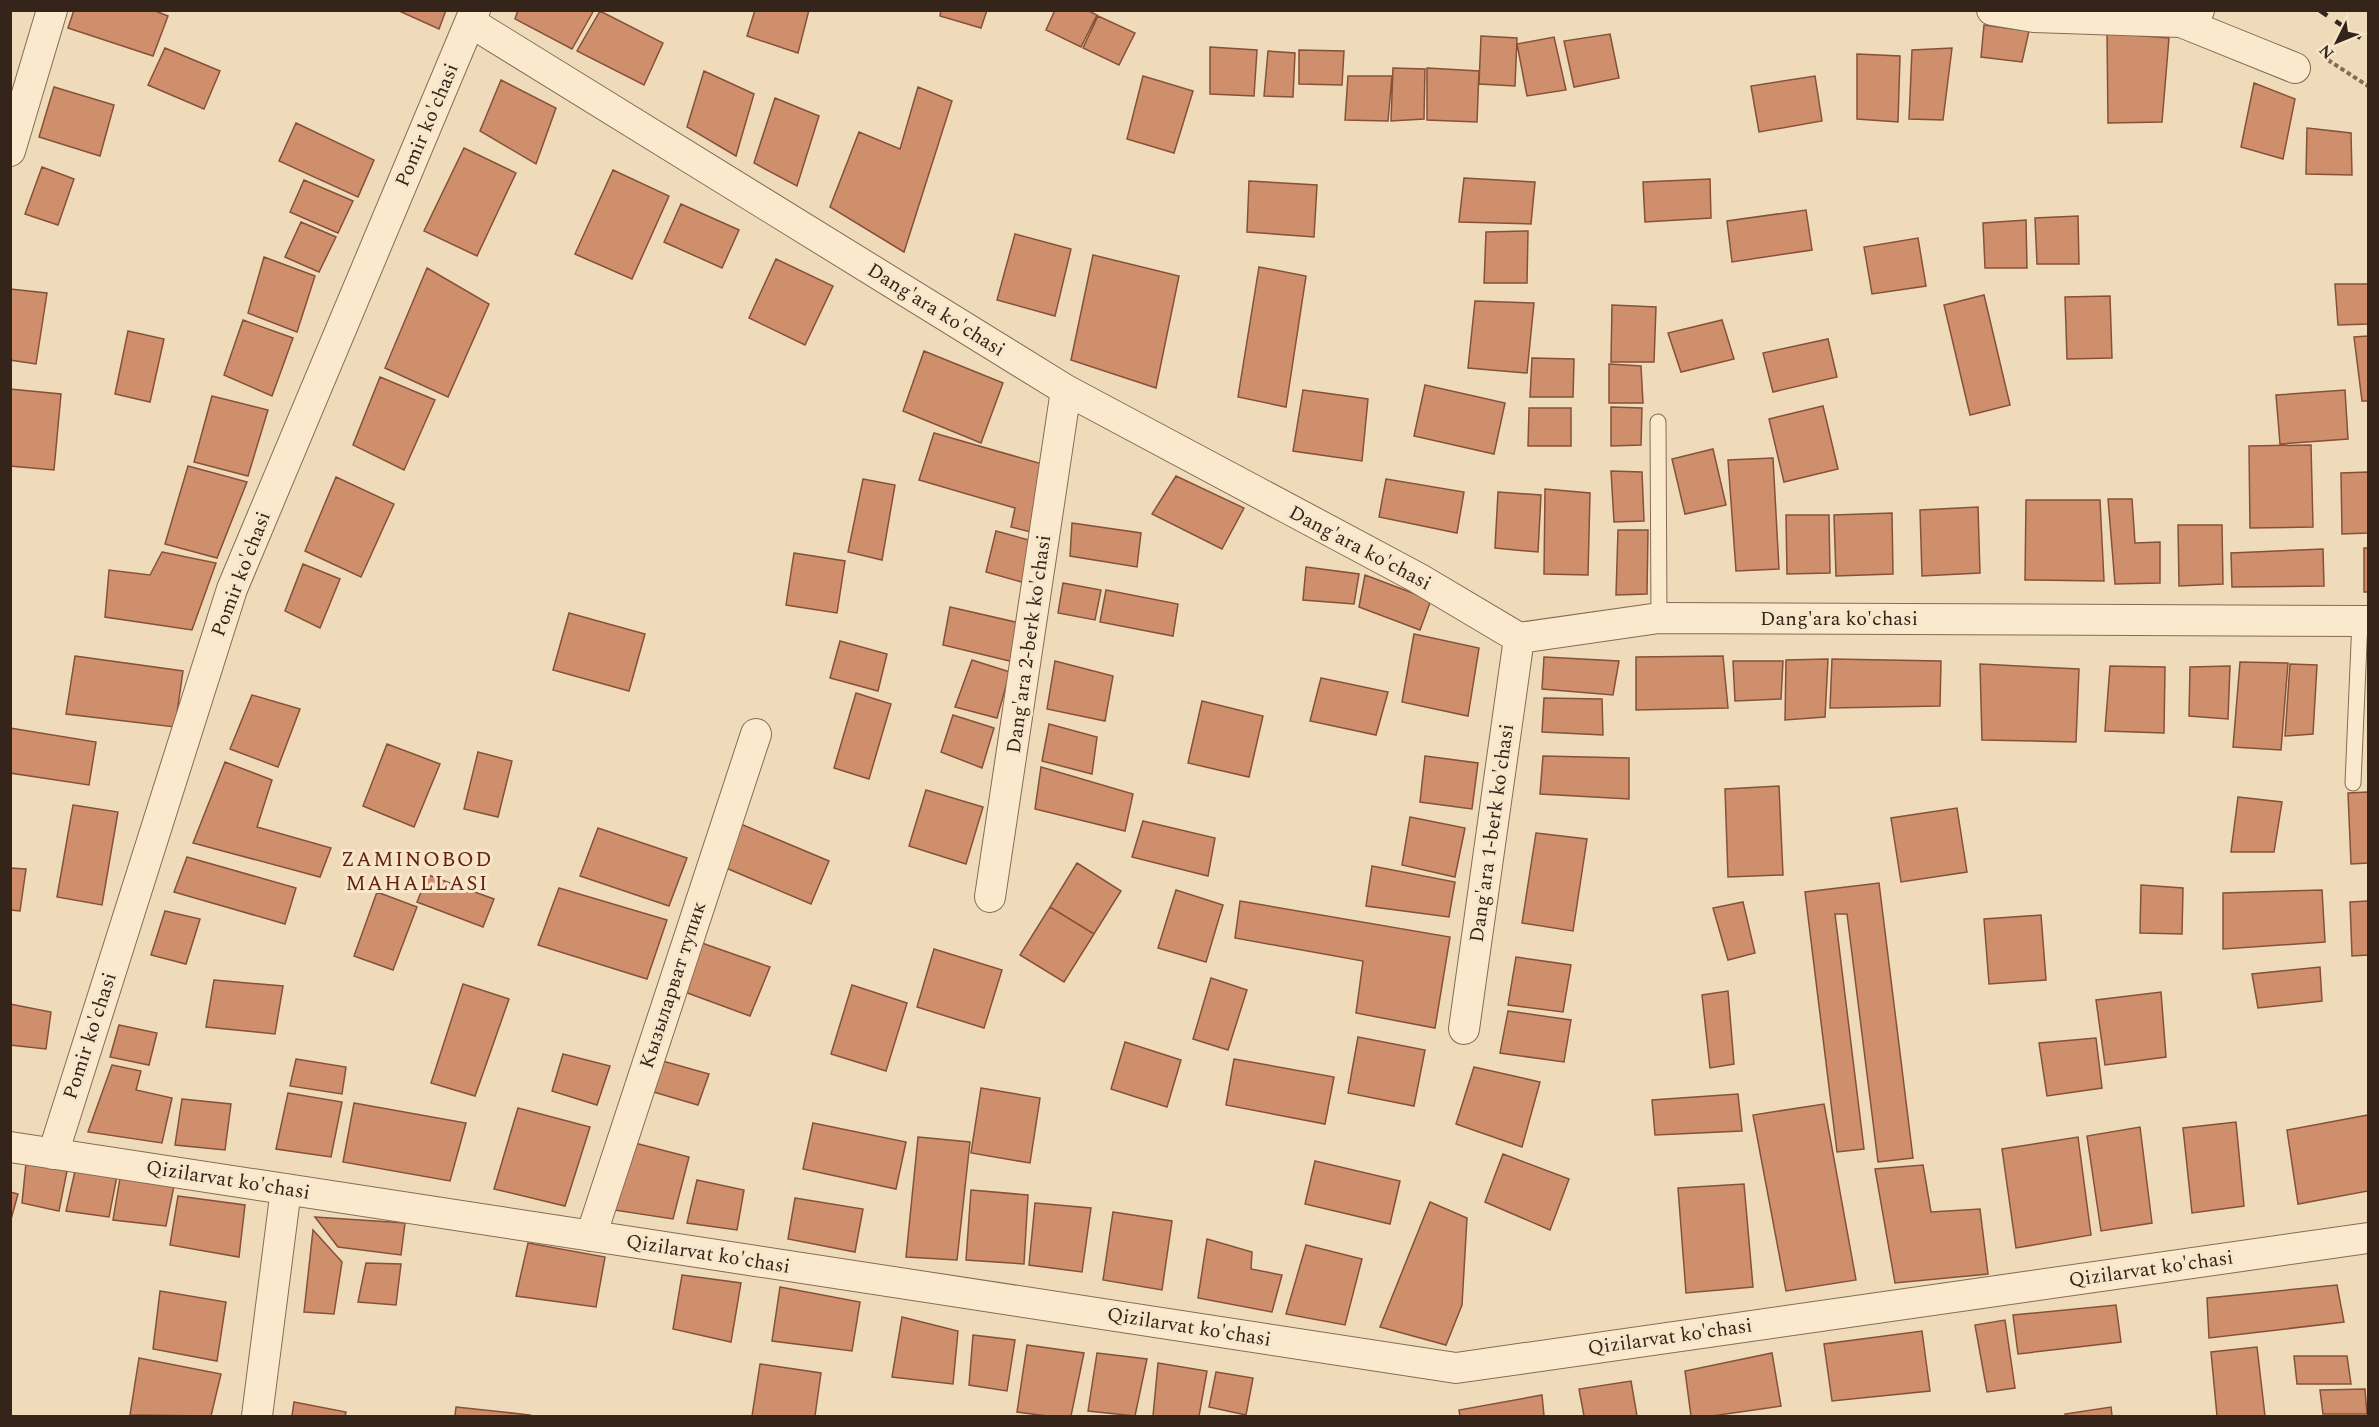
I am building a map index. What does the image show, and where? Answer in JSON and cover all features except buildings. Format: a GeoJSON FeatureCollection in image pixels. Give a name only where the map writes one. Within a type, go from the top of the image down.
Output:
{"type":"FeatureCollection","features":[{"type":"Feature","properties":{"kind":"street"},"geometry":{"type":"LineString","coordinates":[[10,152],[52,10]]}},
{"type":"Feature","properties":{"kind":"street"},"geometry":{"type":"LineString","coordinates":[[1992,10],[2034,17],[2190,16],[2295,68]]}},
{"type":"Feature","properties":{"kind":"street","name":"Dang'ara ko'chasi"},"geometry":{"type":"LineString","coordinates":[[472,16],[1066,390],[1418,578],[1519,638],[1659,618],[2364,621]]}},
{"type":"Feature","properties":{"kind":"street","name":"Pomir ko'chasi"},"geometry":{"type":"LineString","coordinates":[[53,1154],[232,589],[472,16]]}},
{"type":"Feature","properties":{"kind":"street","name":"Dang'ara 2-berk ko'chasi"},"geometry":{"type":"LineString","coordinates":[[990,897],[1066,390]]}},
{"type":"Feature","properties":{"kind":"street","name":"Dang'ara 1-berk ko'chasi"},"geometry":{"type":"LineString","coordinates":[[1464,1029],[1519,638]]}},
{"type":"Feature","properties":{"kind":"street","name":"Кызыларват тупик"},"geometry":{"type":"LineString","coordinates":[[591,1236],[756,734]]}},
{"type":"Feature","properties":{"kind":"street","name":"Qizilarvat ko'chasi"},"geometry":{"type":"LineString","coordinates":[[10,1147],[1456,1368],[2368,1238]]}},
{"type":"Feature","properties":{"kind":"street"},"geometry":{"type":"LineString","coordinates":[[257,1416],[286,1189]]}},
{"type":"Feature","properties":{"kind":"lane"},"geometry":{"type":"LineString","coordinates":[[1658,422],[1659,618]]}},
{"type":"Feature","properties":{"kind":"lane"},"geometry":{"type":"LineString","coordinates":[[2353,783],[2364,621]]}},
{"type":"Feature","properties":{"kind":"railway"},"geometry":{"type":"LineString","coordinates":[[2319,10],[2368,43]]}},
{"type":"Feature","properties":{"kind":"district","name":"ZAMINOBOD MAHALLASI"},"geometry":{"type":"Point","coordinates":[417,872]}}]}
